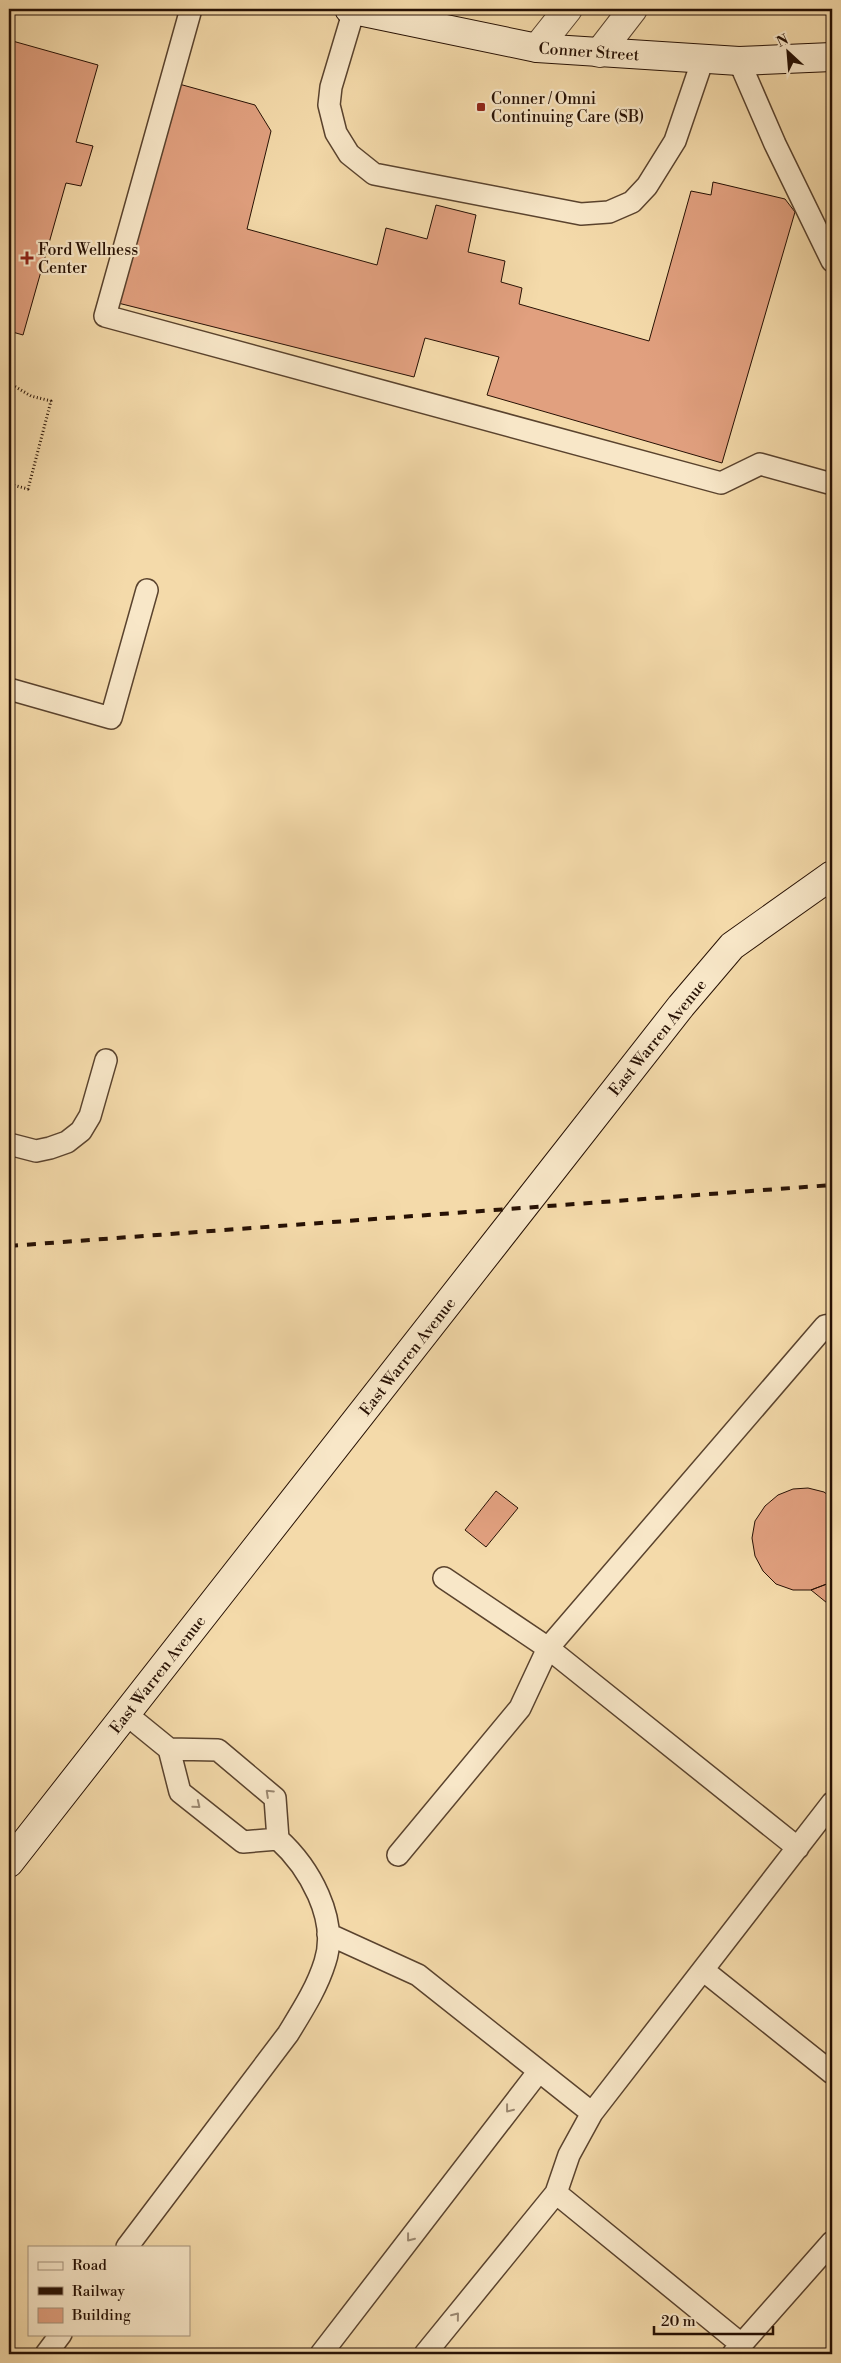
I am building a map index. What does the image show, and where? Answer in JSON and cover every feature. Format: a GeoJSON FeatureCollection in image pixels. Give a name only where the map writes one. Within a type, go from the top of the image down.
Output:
{"type":"FeatureCollection","features":[{"type":"Feature","properties":{"kind":"main road","name":"Conner Street"},"geometry":{"type":"LineString","coordinates":[[352,9],[538,48],[703,59],[738,60],[832,57]]}},
{"type":"Feature","properties":{"kind":"main road"},"geometry":{"type":"LineString","coordinates":[[538,48],[568,9]]}},
{"type":"Feature","properties":{"kind":"main road"},"geometry":{"type":"LineString","coordinates":[[599,53],[633,9]]}},
{"type":"Feature","properties":{"kind":"main road","name":"East Warren Avenue"},"geometry":{"type":"LineString","coordinates":[[9,1863],[694,991],[732,946],[832,876]]}},
{"type":"Feature","properties":{"kind":"lane"},"geometry":{"type":"LineString","coordinates":[[191,9],[106,316],[721,483],[760,464],[832,484]]}},
{"type":"Feature","properties":{"kind":"lane"},"geometry":{"type":"LineString","coordinates":[[352,9],[329,106],[336,133],[349,154],[374,174],[581,214],[609,212],[632,202],[647,186],[675,141],[703,59]]}},
{"type":"Feature","properties":{"kind":"lane"},"geometry":{"type":"LineString","coordinates":[[738,60],[775,144],[832,260]]}},
{"type":"Feature","properties":{"kind":"lane"},"geometry":{"type":"LineString","coordinates":[[9,689],[111,718],[147,590]]}},
{"type":"Feature","properties":{"kind":"lane"},"geometry":{"type":"LineString","coordinates":[[9,1144],[36,1150],[50,1148],[67,1142],[82,1131],[90,1116],[106,1060]]}},
{"type":"Feature","properties":{"kind":"lane"},"geometry":{"type":"LineString","coordinates":[[398,1856],[520,1708],[548,1648],[825,1326],[832,1326]]}},
{"type":"Feature","properties":{"kind":"lane"},"geometry":{"type":"LineString","coordinates":[[444,1578],[548,1648],[798,1848]]}},
{"type":"Feature","properties":{"kind":"lane"},"geometry":{"type":"LineString","coordinates":[[126,1714],[169,1749],[180,1792],[243,1842],[278,1839]]}},
{"type":"Feature","properties":{"kind":"lane"},"geometry":{"type":"LineString","coordinates":[[128,2246],[288,2034],[311,1996],[326,1960],[328,1934],[323,1908],[311,1880],[289,1849],[278,1839],[275,1798],[218,1750],[169,1749]]}},
{"type":"Feature","properties":{"kind":"lane"},"geometry":{"type":"LineString","coordinates":[[425,2354],[556,2193],[570,2155],[592,2113],[832,1804]]}},
{"type":"Feature","properties":{"kind":"lane"},"geometry":{"type":"LineString","coordinates":[[328,1934],[418,1975],[592,2113]]}},
{"type":"Feature","properties":{"kind":"lane"},"geometry":{"type":"LineString","coordinates":[[703,1970],[832,2073]]}},
{"type":"Feature","properties":{"kind":"lane"},"geometry":{"type":"LineString","coordinates":[[321,2354],[539,2071]]}},
{"type":"Feature","properties":{"kind":"lane"},"geometry":{"type":"LineString","coordinates":[[556,2193],[737,2349],[832,2242]]}},
{"type":"Feature","properties":{"kind":"lane"},"geometry":{"type":"LineString","coordinates":[[46,2354],[60,2336]]}},
{"type":"Feature","properties":{"kind":"path"},"geometry":{"type":"LineString","coordinates":[[9,384],[30,396],[50,400],[28,489],[9,484]]}},
{"type":"Feature","properties":{"kind":"building","name":"Ford Wellness Center"},"geometry":{"type":"Polygon","coordinates":[[[9,40],[98,65],[76,142],[93,146],[81,186],[66,183],[23,335],[9,331],[9,40]]]}},
{"type":"Feature","properties":{"kind":"building"},"geometry":{"type":"Polygon","coordinates":[[[179,84],[255,105],[271,131],[247,229],[377,265],[386,228],[427,239],[436,205],[476,215],[468,252],[505,261],[501,282],[522,288],[519,304],[649,341],[691,191],[711,195],[713,182],[785,199],[795,212],[722,463],[487,395],[499,357],[425,338],[414,377],[118,303],[179,84]]]}},
{"type":"Feature","properties":{"kind":"building"},"geometry":{"type":"Polygon","coordinates":[[[808,1488],[824,1492],[832,1498],[832,1582],[811,1590],[793,1590],[776,1584],[763,1571],[755,1556],[752,1538],[755,1521],[765,1506],[778,1495],[793,1489],[808,1488]]]}},
{"type":"Feature","properties":{"kind":"building"},"geometry":{"type":"Polygon","coordinates":[[[496,1491],[518,1508],[486,1547],[465,1530],[496,1491]]]}},
{"type":"Feature","properties":{"kind":"building"},"geometry":{"type":"Polygon","coordinates":[[[832,1582],[832,1607],[811,1590],[832,1582]]]}},
{"type":"Feature","properties":{"kind":"railway"},"geometry":{"type":"LineString","coordinates":[[9,1246],[832,1185]]}},
{"type":"Feature","properties":{"kind":"place","name":"Conner / Omni Continuing Care (SB)"},"geometry":{"type":"Point","coordinates":[481,107]}},
{"type":"Feature","properties":{"kind":"place","name":"Ford Wellness Center"},"geometry":{"type":"Point","coordinates":[27,258]}}]}
